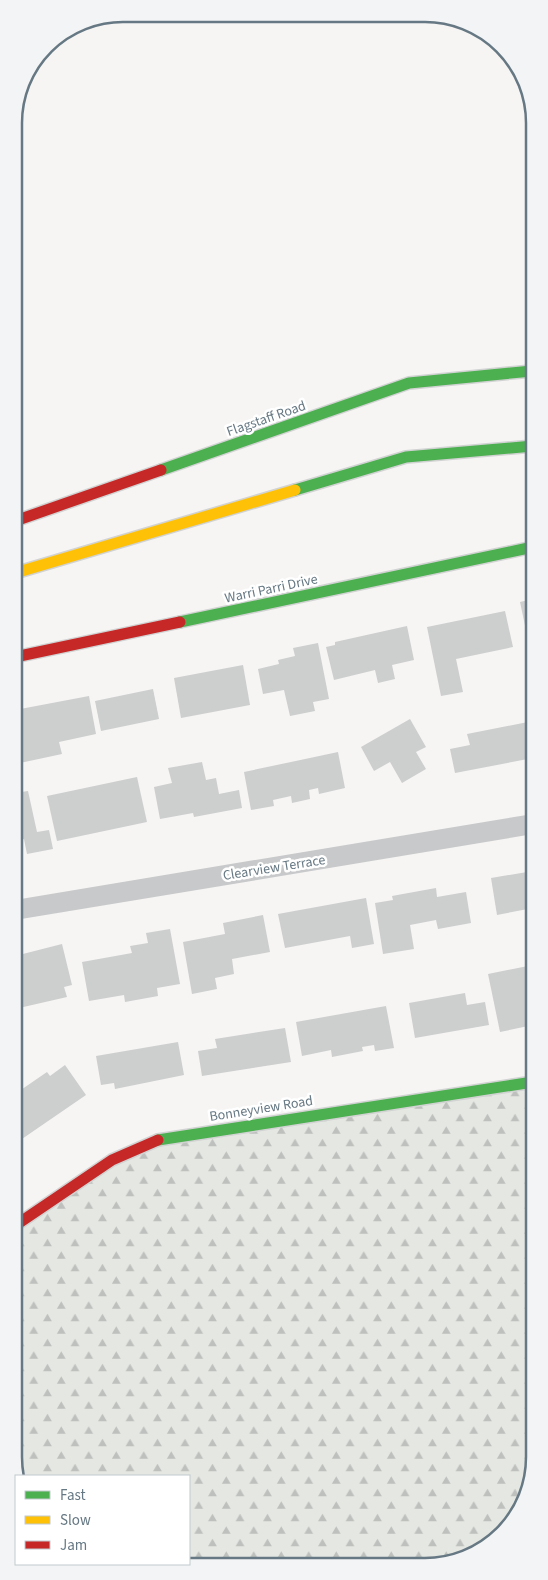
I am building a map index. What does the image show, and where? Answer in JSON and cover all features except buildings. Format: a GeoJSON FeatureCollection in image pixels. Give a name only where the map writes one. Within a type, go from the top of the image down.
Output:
{"type":"FeatureCollection","features":[{"type":"Feature","properties":{"kind":"main road","name":"Flagstaff Road"},"geometry":{"type":"LineString","coordinates":[[23,518],[409,383],[526,372]]}},
{"type":"Feature","properties":{"kind":"main road"},"geometry":{"type":"LineString","coordinates":[[23,571],[406,457],[526,447]]}},
{"type":"Feature","properties":{"kind":"main road","name":"Warri Parri Drive"},"geometry":{"type":"LineString","coordinates":[[23,656],[526,549]]}},
{"type":"Feature","properties":{"kind":"main road","name":"Bonneyview Road"},"geometry":{"type":"LineString","coordinates":[[22,1222],[112,1160],[156,1140],[525,1083]]}},
{"type":"Feature","properties":{"kind":"street","name":"Clearview Terrace"},"geometry":{"type":"LineString","coordinates":[[22,909],[525,825]]}},
{"type":"Feature","properties":{"kind":"green space"},"geometry":{"type":"Polygon","coordinates":[[[525,1083],[524,1477],[509,1513],[491,1533],[481,1541],[457,1552],[445,1556],[425,1558],[190,1558],[190,1475],[24,1475],[22,1457],[22,1222],[156,1140],[525,1083]]]}},
{"type":"Feature","properties":{"kind":"traffic: fast"},"geometry":{"type":"LineString","coordinates":[[161,470],[409,383],[526,372]]}},
{"type":"Feature","properties":{"kind":"traffic: fast"},"geometry":{"type":"LineString","coordinates":[[295,490],[406,457],[526,447]]}},
{"type":"Feature","properties":{"kind":"traffic: fast"},"geometry":{"type":"LineString","coordinates":[[180,622],[526,549]]}},
{"type":"Feature","properties":{"kind":"traffic: fast"},"geometry":{"type":"LineString","coordinates":[[158,1140],[525,1083]]}},
{"type":"Feature","properties":{"kind":"traffic: slow"},"geometry":{"type":"LineString","coordinates":[[23,571],[295,490]]}},
{"type":"Feature","properties":{"kind":"traffic: jam"},"geometry":{"type":"LineString","coordinates":[[23,518],[161,470]]}},
{"type":"Feature","properties":{"kind":"traffic: jam"},"geometry":{"type":"LineString","coordinates":[[23,655],[180,622]]}},
{"type":"Feature","properties":{"kind":"traffic: jam"},"geometry":{"type":"LineString","coordinates":[[22,1221],[112,1160],[158,1140]]}}]}
